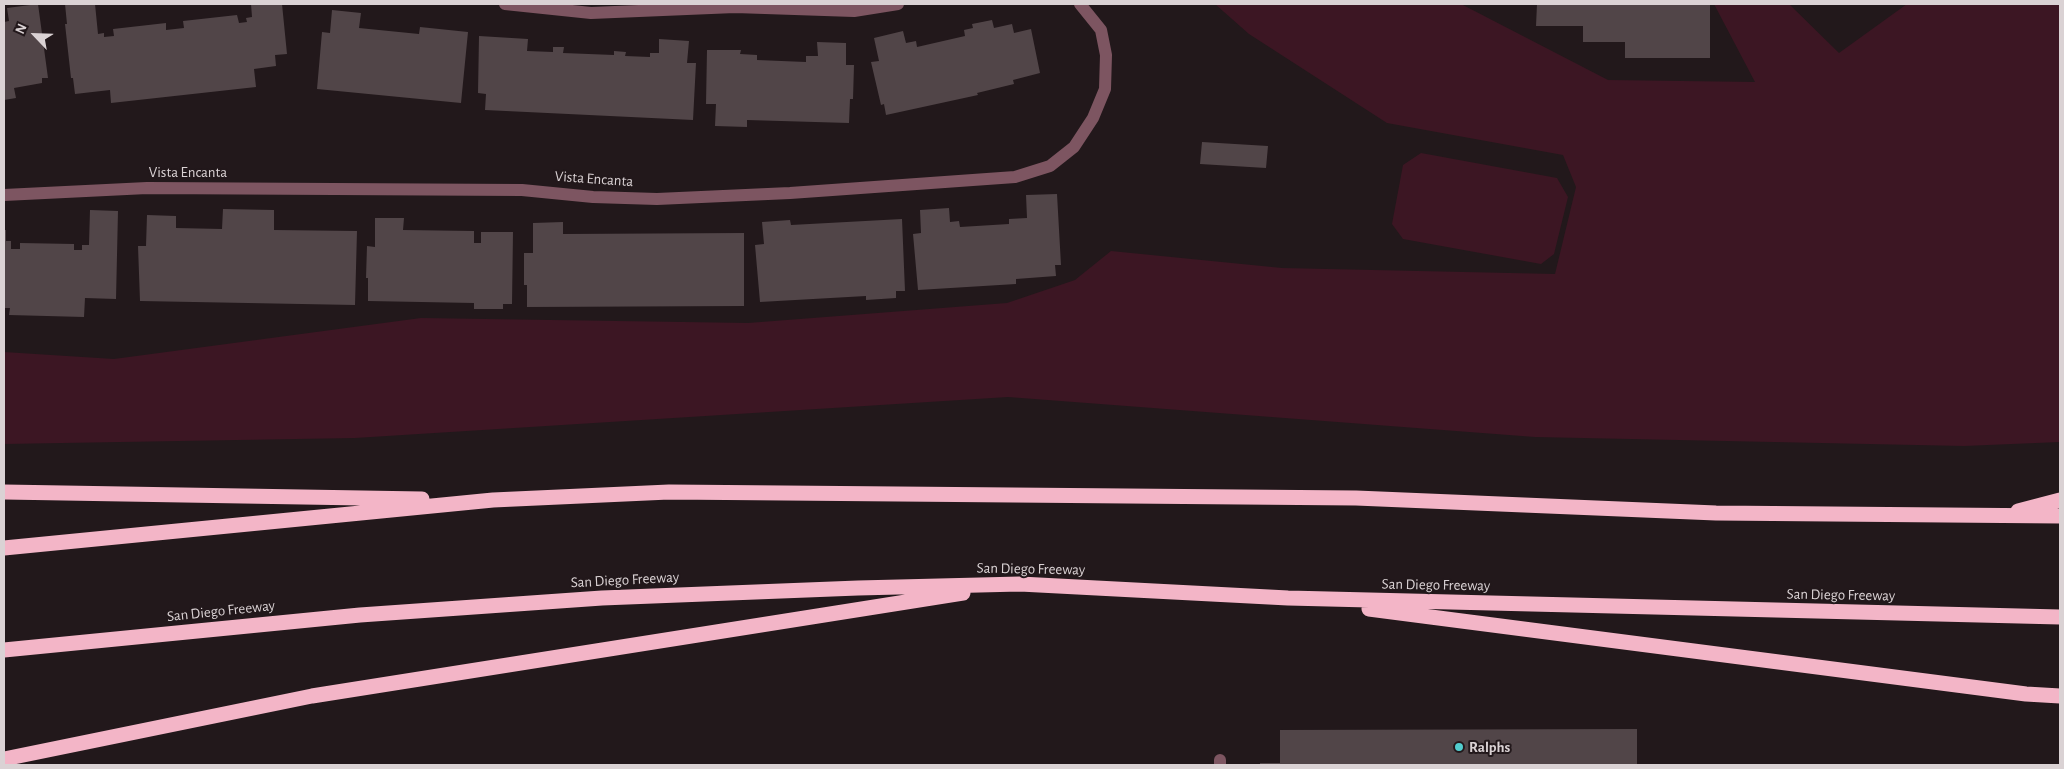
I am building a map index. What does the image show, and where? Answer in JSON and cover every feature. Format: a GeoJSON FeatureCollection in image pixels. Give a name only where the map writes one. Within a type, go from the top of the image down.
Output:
{"type":"FeatureCollection","features":[{"type":"Feature","properties":{"kind":"highway"},"geometry":{"type":"LineString","coordinates":[[4,492],[493,500]]}},
{"type":"Feature","properties":{"kind":"highway"},"geometry":{"type":"LineString","coordinates":[[4,548],[493,500],[669,492],[1356,498],[1716,512],[2060,516]]}},
{"type":"Feature","properties":{"kind":"highway"},"geometry":{"type":"LineString","coordinates":[[1997,516],[2060,500]]}},
{"type":"Feature","properties":{"kind":"highway"},"geometry":{"type":"LineString","coordinates":[[4,759],[312,696],[1020,584]]}},
{"type":"Feature","properties":{"kind":"highway","name":"San Diego Freeway"},"geometry":{"type":"LineString","coordinates":[[4,650],[360,615],[592,598],[1020,584],[1288,598],[2060,618]]}},
{"type":"Feature","properties":{"kind":"highway"},"geometry":{"type":"LineString","coordinates":[[1288,598],[2026,694],[2060,696]]}},
{"type":"Feature","properties":{"kind":"street"},"geometry":{"type":"LineString","coordinates":[[505,4],[590,13],[735,6],[854,11],[898,4]]}},
{"type":"Feature","properties":{"kind":"street","name":"Vista Encanta"},"geometry":{"type":"LineString","coordinates":[[4,195],[147,188],[522,190],[593,197],[657,199],[790,193],[1015,177],[1050,166],[1074,147],[1093,118],[1105,89],[1106,55],[1101,30],[1080,4]]}},
{"type":"Feature","properties":{"kind":"shaded area"},"geometry":{"type":"Polygon","coordinates":[[[1215,4],[1461,4],[1608,80],[1755,82],[1714,4],[1789,4],[1839,53],[1907,4],[2060,4],[2060,442],[1964,446],[1535,437],[1008,397],[355,438],[4,444],[4,352],[114,359],[421,318],[748,323],[1007,303],[1075,280],[1111,251],[1282,268],[1555,274],[1576,187],[1563,155],[1387,123],[1249,34],[1215,4]]]}},
{"type":"Feature","properties":{"kind":"shaded area"},"geometry":{"type":"Polygon","coordinates":[[[1421,153],[1557,178],[1568,197],[1554,254],[1541,264],[1403,239],[1392,224],[1403,165],[1421,153]]]}},
{"type":"Feature","properties":{"kind":"building"},"geometry":{"type":"Polygon","coordinates":[[[38,4],[48,78],[42,78],[42,83],[14,88],[16,98],[4,100],[4,22],[9,21],[7,8],[38,4]]]}},
{"type":"Feature","properties":{"kind":"building"},"geometry":{"type":"Polygon","coordinates":[[[65,4],[95,4],[98,34],[104,33],[104,37],[114,36],[113,29],[166,23],[166,30],[184,28],[183,21],[237,15],[239,23],[247,22],[246,18],[252,17],[251,4],[282,4],[287,54],[275,55],[276,66],[254,69],[256,87],[111,103],[110,90],[75,94],[73,78],[71,78],[65,24],[67,24],[65,4]]]}},
{"type":"Feature","properties":{"kind":"building"},"geometry":{"type":"Polygon","coordinates":[[[1537,4],[1710,4],[1710,58],[1625,58],[1625,42],[1583,42],[1583,26],[1536,26],[1537,4]]]}},
{"type":"Feature","properties":{"kind":"building"},"geometry":{"type":"Polygon","coordinates":[[[332,10],[361,13],[359,28],[419,34],[420,27],[468,32],[461,103],[317,89],[322,32],[330,33],[332,10]]]}},
{"type":"Feature","properties":{"kind":"building"},"geometry":{"type":"Polygon","coordinates":[[[992,20],[994,28],[1012,24],[1014,33],[1031,29],[1040,73],[1013,80],[1014,84],[977,93],[978,95],[886,115],[884,104],[881,105],[871,62],[879,61],[874,38],[903,31],[906,43],[916,41],[917,47],[965,36],[964,30],[973,28],[972,24],[992,20]]]}},
{"type":"Feature","properties":{"kind":"building"},"geometry":{"type":"Polygon","coordinates":[[[479,36],[528,39],[527,51],[553,52],[553,47],[564,47],[563,53],[614,55],[614,51],[626,52],[625,56],[650,57],[650,53],[659,53],[659,39],[689,41],[687,63],[696,63],[693,120],[485,110],[486,94],[478,93],[479,36]]]}},
{"type":"Feature","properties":{"kind":"building"},"geometry":{"type":"Polygon","coordinates":[[[817,42],[846,43],[846,65],[854,65],[853,99],[850,99],[849,123],[747,120],[747,127],[715,126],[716,104],[706,104],[707,50],[741,50],[740,54],[757,55],[757,60],[806,62],[806,56],[818,56],[817,42]]]}},
{"type":"Feature","properties":{"kind":"building"},"geometry":{"type":"Polygon","coordinates":[[[1202,142],[1268,146],[1266,168],[1200,164],[1202,142]]]}},
{"type":"Feature","properties":{"kind":"building"},"geometry":{"type":"Polygon","coordinates":[[[1057,194],[1061,265],[1055,265],[1056,276],[1016,279],[1016,284],[918,290],[913,234],[921,233],[920,210],[949,208],[950,222],[959,221],[960,227],[1009,224],[1009,219],[1027,218],[1026,195],[1057,194]]]}},
{"type":"Feature","properties":{"kind":"building"},"geometry":{"type":"Polygon","coordinates":[[[223,209],[274,210],[274,230],[357,231],[355,305],[140,301],[138,246],[146,246],[147,215],[176,216],[176,228],[222,229],[223,209]]]}},
{"type":"Feature","properties":{"kind":"building"},"geometry":{"type":"Polygon","coordinates":[[[90,210],[118,211],[116,299],[85,298],[84,317],[9,315],[10,308],[4,308],[4,230],[6,230],[6,241],[11,241],[11,249],[20,249],[20,243],[74,244],[74,250],[82,250],[82,245],[89,245],[90,210]]]}},
{"type":"Feature","properties":{"kind":"building"},"geometry":{"type":"Polygon","coordinates":[[[375,218],[404,218],[403,230],[474,231],[474,243],[481,243],[481,232],[513,232],[512,304],[503,304],[503,309],[474,309],[474,303],[368,301],[368,278],[366,278],[367,246],[375,247],[375,218]]]}},
{"type":"Feature","properties":{"kind":"building"},"geometry":{"type":"Polygon","coordinates":[[[902,219],[905,291],[896,291],[896,298],[866,300],[866,296],[760,302],[755,245],[764,244],[762,222],[790,220],[791,225],[902,219]]]}},
{"type":"Feature","properties":{"kind":"building"},"geometry":{"type":"Polygon","coordinates":[[[563,222],[563,234],[744,233],[744,306],[527,307],[527,285],[524,285],[524,253],[533,253],[533,223],[563,222]]]}},
{"type":"Feature","properties":{"kind":"building","name":"Ralphs"},"geometry":{"type":"Polygon","coordinates":[[[1637,729],[1637,765],[1260,765],[1260,763],[1280,763],[1280,730],[1637,729]]]}},
{"type":"Feature","properties":{"kind":"place","name":"Ralphs"},"geometry":{"type":"Point","coordinates":[1459,747]}}]}
